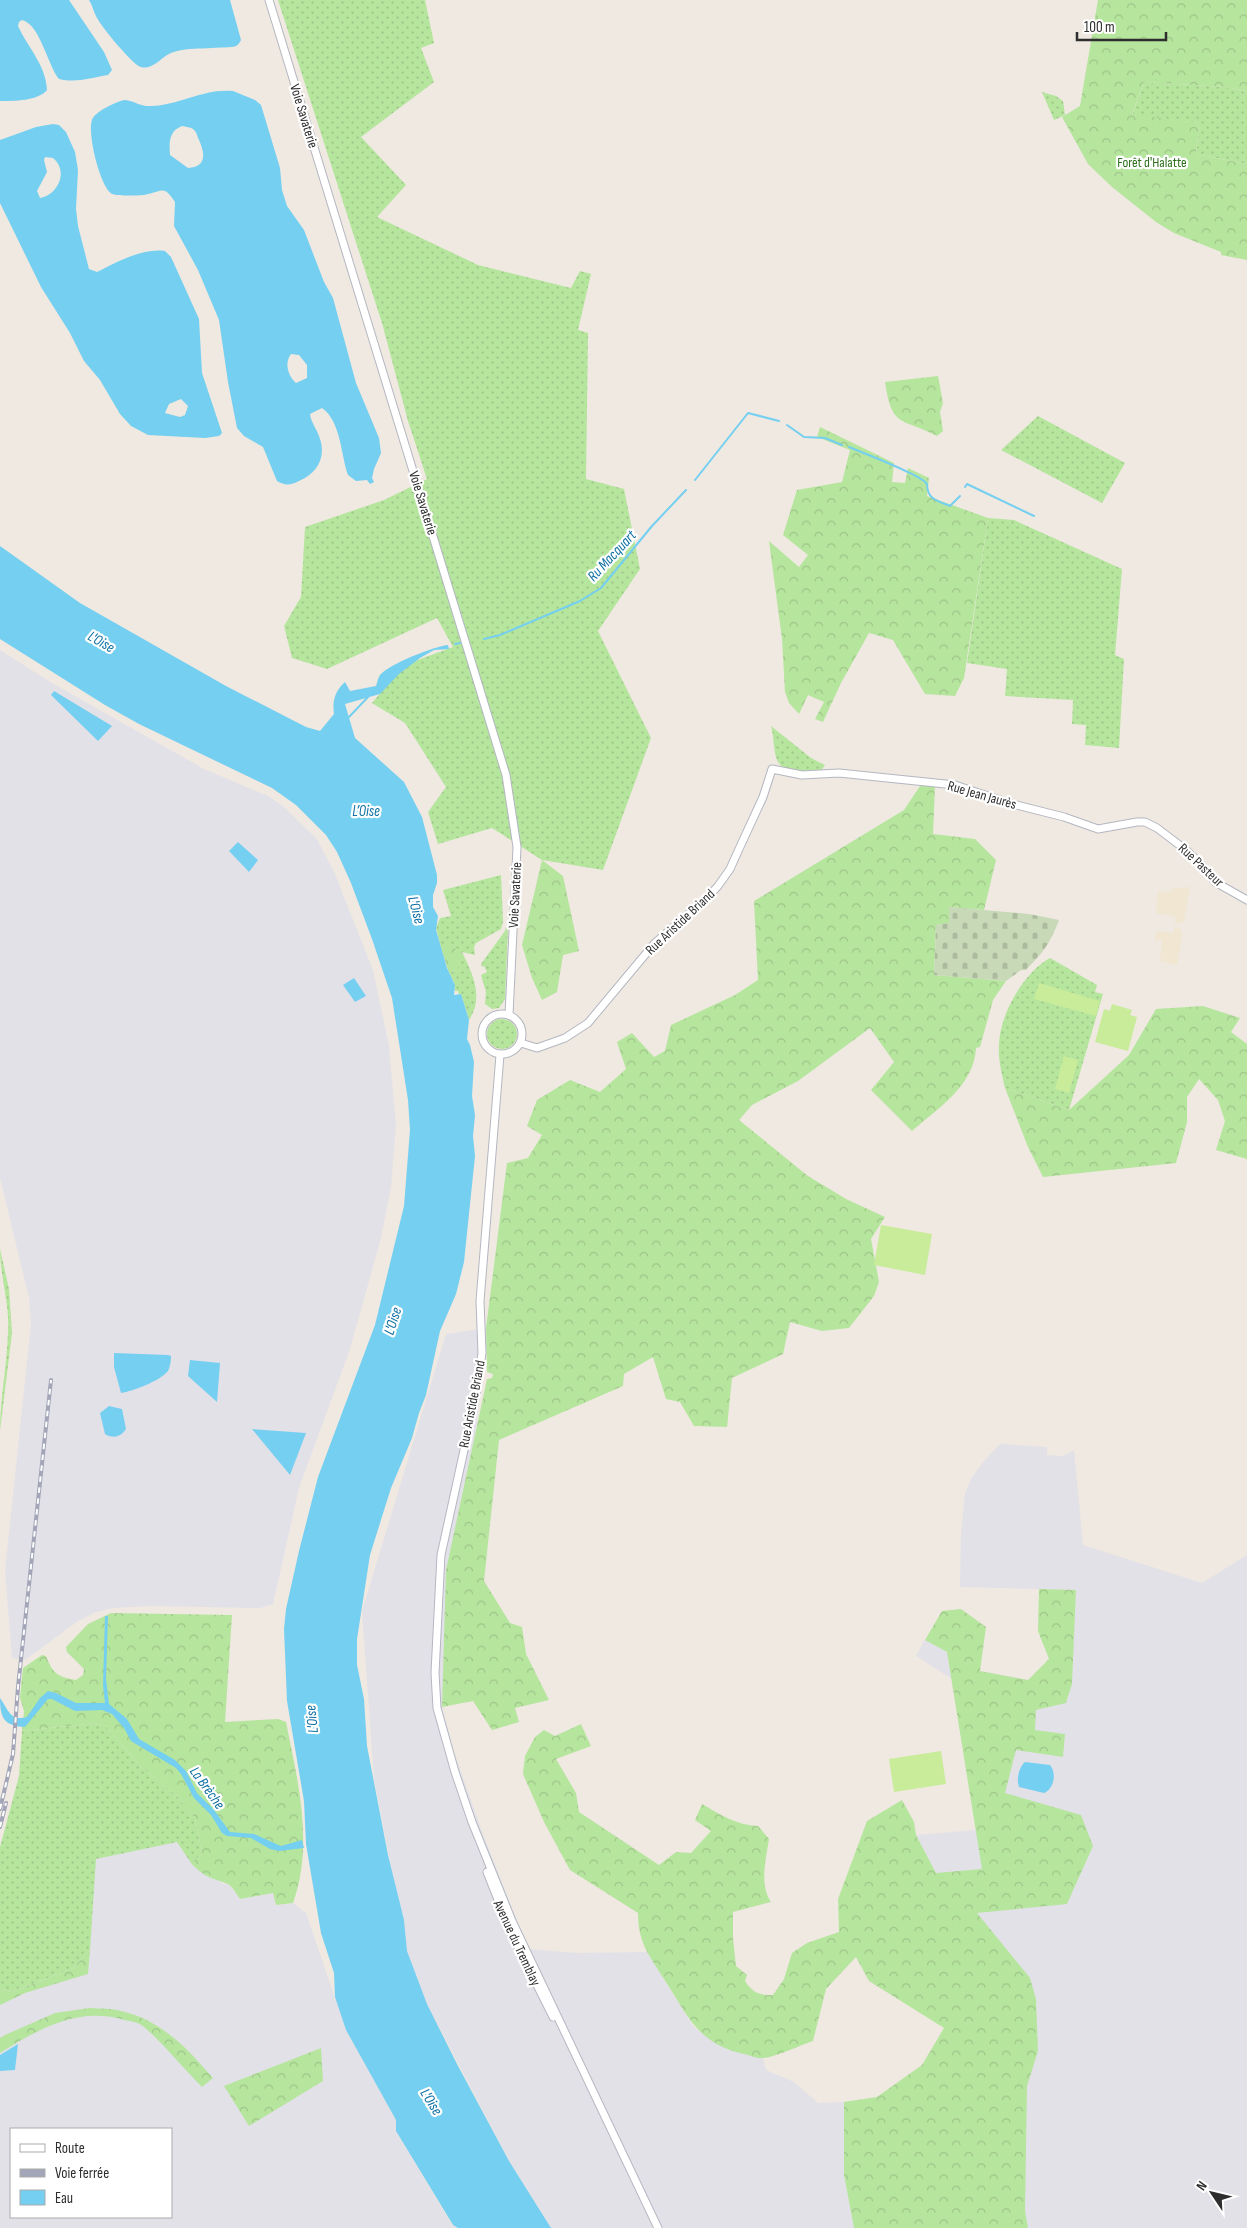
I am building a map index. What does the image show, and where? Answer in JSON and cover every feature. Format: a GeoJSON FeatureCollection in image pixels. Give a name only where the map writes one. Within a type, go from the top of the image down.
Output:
{"type":"FeatureCollection","features":[{"type":"Feature","properties":{"kind":"main road","name":"Voie Savaterie"},"geometry":{"type":"LineString","coordinates":[[269,0],[506,775],[517,847],[509,1015]]}},
{"type":"Feature","properties":{"kind":"main road","name":"Rue Jean Jaurès"},"geometry":{"type":"LineString","coordinates":[[772,768],[802,775],[839,773],[930,782],[972,790],[1009,803],[1066,817],[1098,829],[1137,822],[1145,822],[1157,828]]}},
{"type":"Feature","properties":{"kind":"main road","name":"Rue Aristide Briand"},"geometry":{"type":"LineString","coordinates":[[521,1043],[537,1048],[565,1038],[590,1021],[654,944],[707,898],[718,886],[730,869],[763,797],[772,768]]}},
{"type":"Feature","properties":{"kind":"main road","name":"Rue Pasteur"},"geometry":{"type":"LineString","coordinates":[[1157,828],[1200,863],[1215,882],[1247,900]]}},
{"type":"Feature","properties":{"kind":"main road"},"geometry":{"type":"LineString","coordinates":[[497,1015],[509,1015],[519,1023],[522,1036],[521,1043],[512,1052],[494,1053],[485,1045],[482,1033],[486,1022],[497,1015]]}},
{"type":"Feature","properties":{"kind":"main road","name":"Rue Aristide Briand"},"geometry":{"type":"LineString","coordinates":[[449,1751],[438,1708],[435,1673],[438,1590],[441,1555],[475,1400],[482,1353],[480,1301],[500,1054]]}},
{"type":"Feature","properties":{"kind":"main road","name":"Avenue du Tremblay"},"geometry":{"type":"LineString","coordinates":[[449,1751],[503,1916],[539,1991],[576,2059],[658,2228]]}},
{"type":"Feature","properties":{"kind":"shaded area"},"geometry":{"type":"Polygon","coordinates":[[[0,650],[52,683],[204,769],[268,796],[283,806],[317,839],[335,874],[373,970],[389,1046],[396,1126],[391,1187],[381,1238],[350,1349],[299,1488],[273,1604],[260,1608],[150,1606],[113,1608],[96,1612],[78,1621],[25,1660],[12,1658],[5,1571],[31,1324],[29,1298],[0,1178],[0,650]]]}},
{"type":"Feature","properties":{"kind":"shaded area"},"geometry":{"type":"Polygon","coordinates":[[[1190,887],[1184,921],[1181,924],[1175,923],[1176,917],[1156,913],[1158,891],[1170,892],[1170,889],[1190,887]]]}},
{"type":"Feature","properties":{"kind":"shaded area"},"geometry":{"type":"Polygon","coordinates":[[[1175,927],[1183,931],[1177,965],[1160,961],[1162,940],[1154,940],[1157,931],[1173,933],[1175,927]]]}},
{"type":"Feature","properties":{"kind":"shaded area"},"geometry":{"type":"Polygon","coordinates":[[[486,1328],[476,1428],[442,1707],[455,1755],[483,1834],[528,1949],[578,1953],[647,1952],[693,2026],[704,2035],[729,2050],[763,2058],[766,2070],[794,2082],[818,2103],[844,2102],[844,2175],[854,2228],[551,2228],[509,2161],[427,2004],[407,1951],[404,1920],[395,1888],[374,1779],[362,1611],[446,1334],[486,1328]]]}},
{"type":"Feature","properties":{"kind":"shaded area"},"geometry":{"type":"Polygon","coordinates":[[[1000,1444],[1047,1447],[1047,1455],[1063,1456],[1074,1450],[1083,1545],[1202,1583],[1247,1555],[1247,2228],[941,2228],[1016,2162],[936,1873],[916,1835],[976,1830],[952,1679],[916,1656],[925,1639],[980,1671],[1061,1686],[1076,1590],[960,1587],[961,1532],[965,1493],[971,1479],[983,1462],[1000,1444]]]}},
{"type":"Feature","properties":{"kind":"shaded area"},"geometry":{"type":"Polygon","coordinates":[[[177,1842],[223,1884],[229,1884],[240,1899],[273,1893],[276,1905],[293,1903],[306,1913],[346,2030],[396,2120],[396,2131],[452,2225],[458,2228],[0,2228],[0,1851],[177,1842]]]}},
{"type":"Feature","properties":{"kind":"green space"},"geometry":{"type":"Polygon","coordinates":[[[278,0],[425,0],[434,43],[421,48],[434,82],[361,137],[406,185],[377,217],[478,265],[571,288],[580,271],[591,274],[578,330],[588,333],[586,479],[624,489],[640,569],[598,631],[651,738],[603,870],[542,860],[492,828],[438,844],[428,812],[446,787],[405,723],[372,703],[404,665],[453,647],[437,618],[327,669],[292,658],[284,626],[301,597],[305,527],[384,500],[427,479],[408,421],[382,323],[278,0]]]}},
{"type":"Feature","properties":{"kind":"green space","name":"Forêt d'Halatte"},"geometry":{"type":"Polygon","coordinates":[[[1098,0],[1247,0],[1247,91],[1225,87],[1144,82],[1132,114],[1199,123],[1196,154],[1247,164],[1247,260],[1221,255],[1221,252],[1174,233],[1156,222],[1112,187],[1088,164],[1062,117],[1080,106],[1098,0]]]}},
{"type":"Feature","properties":{"kind":"green space"},"geometry":{"type":"Polygon","coordinates":[[[1144,82],[1225,87],[1247,91],[1247,164],[1196,154],[1199,123],[1132,115],[1144,82]]]}},
{"type":"Feature","properties":{"kind":"green space"},"geometry":{"type":"Polygon","coordinates":[[[1042,92],[1056,96],[1063,101],[1065,115],[1054,120],[1042,92]]]}},
{"type":"Feature","properties":{"kind":"green space"},"geometry":{"type":"Polygon","coordinates":[[[938,376],[943,403],[940,412],[943,431],[937,436],[907,423],[895,415],[891,408],[885,382],[938,376]]]}},
{"type":"Feature","properties":{"kind":"green space"},"geometry":{"type":"Polygon","coordinates":[[[1038,416],[1125,463],[1102,503],[1001,450],[1038,416]]]}},
{"type":"Feature","properties":{"kind":"green space"},"geometry":{"type":"Polygon","coordinates":[[[820,427],[894,463],[892,482],[905,483],[908,468],[929,478],[927,496],[988,518],[964,678],[955,696],[925,694],[893,640],[869,633],[841,683],[823,722],[815,719],[824,702],[808,695],[799,714],[789,703],[785,692],[782,639],[769,541],[799,567],[808,555],[783,535],[797,490],[842,482],[850,450],[817,437],[820,427]]]}},
{"type":"Feature","properties":{"kind":"green space"},"geometry":{"type":"Polygon","coordinates":[[[988,518],[1014,520],[1122,569],[1115,655],[1124,659],[1119,748],[1085,745],[1086,725],[1072,724],[1073,700],[1005,696],[1007,669],[967,663],[988,518]]]}},
{"type":"Feature","properties":{"kind":"green space"},"geometry":{"type":"Polygon","coordinates":[[[771,726],[811,758],[825,765],[821,771],[795,772],[783,767],[776,757],[771,726]]]}},
{"type":"Feature","properties":{"kind":"green space"},"geometry":{"type":"Polygon","coordinates":[[[935,785],[933,834],[975,839],[996,860],[984,910],[949,907],[949,923],[936,925],[934,975],[1006,981],[993,1000],[980,1047],[976,1048],[974,1062],[969,1074],[962,1085],[943,1105],[912,1131],[871,1090],[894,1062],[870,1028],[798,1081],[752,1105],[739,1120],[808,1176],[846,1199],[885,1217],[871,1239],[879,1282],[874,1296],[849,1328],[822,1331],[790,1322],[783,1354],[732,1378],[727,1427],[694,1426],[680,1402],[666,1399],[653,1357],[624,1374],[623,1386],[499,1440],[484,1581],[510,1623],[522,1627],[526,1654],[549,1700],[515,1708],[519,1722],[492,1730],[473,1701],[442,1707],[446,1570],[487,1379],[492,1378],[493,1374],[487,1372],[486,1328],[507,1163],[528,1158],[542,1135],[527,1126],[537,1100],[570,1080],[600,1092],[626,1069],[617,1042],[632,1033],[654,1057],[665,1051],[671,1025],[735,995],[758,980],[754,901],[904,810],[920,786],[935,785]]]}},
{"type":"Feature","properties":{"kind":"green space"},"geometry":{"type":"Polygon","coordinates":[[[542,860],[563,876],[579,951],[563,955],[557,992],[542,1000],[532,978],[522,945],[542,860]]]}},
{"type":"Feature","properties":{"kind":"green space"},"geometry":{"type":"Polygon","coordinates":[[[501,875],[503,922],[501,929],[476,943],[474,947],[475,955],[462,952],[473,977],[476,995],[476,1003],[469,1020],[461,994],[459,995],[458,991],[455,991],[454,982],[449,973],[456,970],[456,950],[453,945],[441,948],[436,928],[440,918],[451,916],[443,890],[501,875]]]}},
{"type":"Feature","properties":{"kind":"green space"},"geometry":{"type":"Polygon","coordinates":[[[949,907],[1029,914],[1059,920],[1049,942],[1037,958],[1026,970],[1021,970],[1006,981],[934,975],[936,925],[949,923],[949,907]]]}},
{"type":"Feature","properties":{"kind":"green space"},"geometry":{"type":"Polygon","coordinates":[[[506,927],[508,927],[505,999],[499,1008],[492,1009],[485,1004],[486,992],[481,975],[487,972],[481,964],[506,927]]]}},
{"type":"Feature","properties":{"kind":"green space"},"geometry":{"type":"Polygon","coordinates":[[[453,944],[459,956],[458,969],[449,973],[441,948],[453,944]]]}},
{"type":"Feature","properties":{"kind":"green space"},"geometry":{"type":"Polygon","coordinates":[[[1050,958],[1097,985],[1095,992],[1103,994],[1069,1110],[1005,1088],[1000,1062],[1000,1034],[1008,1008],[1031,973],[1050,958]]]}},
{"type":"Feature","properties":{"kind":"green space"},"geometry":{"type":"Polygon","coordinates":[[[1039,983],[1100,1001],[1096,1016],[1034,999],[1039,983]]]}},
{"type":"Feature","properties":{"kind":"green space"},"geometry":{"type":"Polygon","coordinates":[[[1112,1004],[1132,1010],[1130,1015],[1137,1017],[1128,1051],[1095,1042],[1104,1009],[1110,1011],[1112,1004]]]}},
{"type":"Feature","properties":{"kind":"green space"},"geometry":{"type":"Polygon","coordinates":[[[1203,1006],[1240,1018],[1231,1032],[1247,1044],[1247,1159],[1216,1150],[1225,1121],[1218,1100],[1199,1079],[1187,1097],[1187,1122],[1176,1163],[1043,1177],[1028,1147],[1005,1088],[1069,1110],[1129,1055],[1156,1009],[1203,1006]]]}},
{"type":"Feature","properties":{"kind":"green space"},"geometry":{"type":"Polygon","coordinates":[[[502,1019],[513,1023],[517,1034],[513,1045],[502,1049],[491,1045],[487,1034],[491,1023],[502,1019]]]}},
{"type":"Feature","properties":{"kind":"green space"},"geometry":{"type":"Polygon","coordinates":[[[1064,1056],[1078,1060],[1069,1093],[1055,1089],[1064,1056]]]}},
{"type":"Feature","properties":{"kind":"green space"},"geometry":{"type":"Polygon","coordinates":[[[881,1225],[932,1234],[925,1275],[874,1265],[881,1225]]]}},
{"type":"Feature","properties":{"kind":"green space"},"geometry":{"type":"Polygon","coordinates":[[[0,1249],[9,1289],[12,1333],[0,1431],[8,1322],[0,1249]]]}},
{"type":"Feature","properties":{"kind":"green space"},"geometry":{"type":"Polygon","coordinates":[[[1039,1589],[1076,1590],[1072,1684],[1066,1703],[1036,1710],[1035,1730],[1065,1734],[1063,1757],[1016,1750],[1005,1793],[1081,1815],[1093,1846],[1067,1904],[977,1913],[1030,1978],[1036,1999],[1038,2051],[1027,2086],[1025,2211],[1028,2228],[854,2228],[844,2175],[844,2102],[877,2097],[922,2065],[944,2028],[869,1981],[856,1957],[826,1989],[813,2041],[773,2056],[761,2058],[728,2049],[715,2043],[695,2026],[649,1955],[642,1941],[638,1913],[570,1870],[544,1822],[523,1774],[525,1756],[535,1737],[544,1730],[555,1736],[581,1724],[591,1746],[556,1759],[576,1793],[579,1812],[659,1865],[676,1852],[691,1853],[711,1831],[695,1820],[702,1804],[736,1822],[758,1826],[769,1839],[764,1879],[767,1895],[771,1902],[733,1912],[733,1938],[736,1966],[747,1975],[745,1981],[757,1992],[773,1995],[784,1979],[792,1953],[807,1943],[839,1932],[838,1899],[867,1821],[902,1800],[914,1822],[916,1835],[936,1873],[982,1869],[947,1652],[925,1640],[942,1611],[961,1609],[986,1627],[980,1671],[1028,1680],[1049,1659],[1038,1631],[1039,1589]]]}},
{"type":"Feature","properties":{"kind":"green space"},"geometry":{"type":"Polygon","coordinates":[[[111,1613],[232,1615],[225,1722],[278,1719],[286,1722],[299,1790],[303,1836],[299,1881],[293,1903],[276,1905],[273,1893],[240,1899],[230,1885],[200,1872],[191,1863],[202,1854],[195,1818],[177,1796],[140,1766],[106,1726],[96,1723],[22,1731],[24,1711],[20,1698],[23,1668],[42,1655],[46,1656],[57,1674],[76,1680],[83,1675],[84,1669],[67,1652],[66,1647],[88,1624],[111,1613]]]}},
{"type":"Feature","properties":{"kind":"green space"},"geometry":{"type":"Polygon","coordinates":[[[96,1723],[106,1726],[140,1766],[177,1796],[195,1818],[202,1854],[191,1863],[177,1842],[96,1859],[90,1950],[73,1968],[12,1992],[0,1990],[0,1847],[19,1776],[22,1731],[96,1723]]]}},
{"type":"Feature","properties":{"kind":"green space"},"geometry":{"type":"Polygon","coordinates":[[[941,1751],[946,1784],[894,1792],[889,1759],[941,1751]]]}},
{"type":"Feature","properties":{"kind":"green space"},"geometry":{"type":"Polygon","coordinates":[[[90,1950],[88,1974],[25,1993],[0,2005],[0,1990],[12,1992],[73,1968],[90,1950]]]}},
{"type":"Feature","properties":{"kind":"green space"},"geometry":{"type":"Polygon","coordinates":[[[90,2008],[117,2010],[149,2021],[183,2046],[213,2078],[202,2087],[143,2026],[138,2023],[104,2016],[73,2018],[58,2023],[28,2036],[0,2053],[0,2038],[5,2035],[55,2013],[90,2008]]]}},
{"type":"Feature","properties":{"kind":"green space"},"geometry":{"type":"Polygon","coordinates":[[[321,2048],[323,2081],[249,2126],[224,2086],[321,2048]]]}},
{"type":"Feature","properties":{"kind":"water"},"geometry":{"type":"Polygon","coordinates":[[[0,0],[69,0],[104,52],[112,70],[108,75],[89,79],[59,79],[34,29],[22,20],[18,26],[40,65],[47,90],[43,94],[32,98],[0,101],[0,0]]]}},
{"type":"Feature","properties":{"kind":"water"},"geometry":{"type":"Polygon","coordinates":[[[89,0],[230,0],[241,40],[233,47],[176,51],[150,67],[141,67],[132,61],[108,33],[98,19],[89,0]]]}},
{"type":"Feature","properties":{"kind":"water"},"geometry":{"type":"Polygon","coordinates":[[[233,91],[255,100],[261,105],[280,168],[282,190],[287,206],[304,230],[324,282],[333,298],[356,383],[379,438],[381,453],[374,469],[372,478],[374,482],[370,484],[367,480],[356,481],[348,475],[337,430],[333,421],[322,408],[310,414],[318,433],[322,450],[316,469],[306,478],[293,483],[285,484],[277,481],[263,447],[244,436],[237,428],[219,320],[198,270],[174,226],[175,202],[163,190],[145,195],[112,194],[107,189],[99,171],[91,136],[91,127],[92,120],[101,110],[125,100],[144,106],[162,105],[202,94],[233,91]],[[182,126],[172,134],[170,155],[188,168],[194,167],[199,165],[203,158],[202,150],[194,130],[182,126]],[[291,354],[287,365],[291,377],[296,383],[307,378],[307,365],[299,355],[291,354]]]}},
{"type":"Feature","properties":{"kind":"water"},"geometry":{"type":"Polygon","coordinates":[[[53,124],[59,125],[66,132],[75,152],[78,170],[76,209],[78,226],[89,269],[97,272],[130,257],[147,252],[165,251],[171,257],[199,319],[202,373],[222,433],[219,436],[205,438],[148,435],[131,426],[120,414],[100,380],[84,361],[70,333],[41,287],[0,203],[0,140],[36,127],[53,124]],[[45,157],[47,172],[37,191],[40,198],[52,192],[61,176],[58,163],[53,158],[45,157]],[[181,399],[169,404],[165,413],[180,417],[185,415],[188,406],[181,399]]]}},
{"type":"Feature","properties":{"kind":"water","name":"L’Oise"},"geometry":{"type":"Polygon","coordinates":[[[0,546],[80,603],[226,686],[306,727],[320,731],[334,714],[335,696],[345,682],[350,691],[376,686],[380,675],[385,670],[423,652],[448,645],[449,649],[434,650],[420,658],[399,674],[380,694],[345,704],[355,738],[404,782],[422,817],[437,875],[437,883],[433,895],[433,907],[438,916],[436,930],[447,968],[455,985],[454,995],[461,994],[469,1020],[467,1039],[474,1062],[472,1096],[475,1115],[473,1136],[475,1156],[464,1262],[456,1294],[440,1331],[426,1395],[412,1438],[391,1488],[370,1555],[357,1639],[357,1665],[364,1699],[367,1746],[388,1855],[404,1920],[407,1951],[427,2004],[457,2064],[509,2161],[551,2228],[458,2228],[453,2225],[396,2131],[396,2120],[346,2030],[335,1997],[334,1973],[321,1933],[306,1844],[304,1801],[287,1701],[284,1629],[286,1609],[299,1551],[318,1477],[375,1325],[404,1206],[410,1130],[408,1100],[392,998],[351,883],[337,852],[326,835],[296,805],[272,788],[139,724],[105,705],[0,639],[0,546]]]}},
{"type":"Feature","properties":{"kind":"water"},"geometry":{"type":"Polygon","coordinates":[[[54,691],[112,726],[98,741],[51,695],[54,691]]]}},
{"type":"Feature","properties":{"kind":"water"},"geometry":{"type":"Polygon","coordinates":[[[238,842],[258,860],[249,872],[229,851],[238,842]]]}},
{"type":"Feature","properties":{"kind":"water"},"geometry":{"type":"Polygon","coordinates":[[[354,978],[366,996],[355,1002],[343,985],[354,978]]]}},
{"type":"Feature","properties":{"kind":"water"},"geometry":{"type":"Polygon","coordinates":[[[114,1353],[171,1356],[168,1371],[164,1375],[139,1388],[121,1393],[114,1367],[114,1353]]]}},
{"type":"Feature","properties":{"kind":"water"},"geometry":{"type":"Polygon","coordinates":[[[190,1360],[220,1363],[217,1402],[188,1376],[190,1360]]]}},
{"type":"Feature","properties":{"kind":"water"},"geometry":{"type":"Polygon","coordinates":[[[109,1406],[122,1409],[126,1429],[117,1436],[105,1434],[100,1413],[109,1406]]]}},
{"type":"Feature","properties":{"kind":"water"},"geometry":{"type":"Polygon","coordinates":[[[252,1429],[306,1433],[290,1475],[252,1429]]]}},
{"type":"Feature","properties":{"kind":"water"},"geometry":{"type":"Polygon","coordinates":[[[105,1616],[108,1616],[106,1679],[109,1704],[127,1719],[139,1739],[175,1760],[186,1771],[197,1793],[214,1810],[230,1832],[254,1834],[281,1846],[302,1840],[304,1848],[279,1851],[270,1849],[251,1838],[227,1836],[222,1833],[211,1815],[194,1798],[176,1768],[131,1741],[124,1728],[112,1714],[102,1710],[75,1711],[52,1699],[48,1699],[25,1727],[12,1725],[5,1720],[2,1716],[0,1698],[10,1714],[17,1718],[27,1717],[40,1698],[48,1691],[76,1703],[105,1703],[103,1685],[105,1616]]]}},
{"type":"Feature","properties":{"kind":"water"},"geometry":{"type":"Polygon","coordinates":[[[1025,1762],[1050,1765],[1054,1776],[1052,1784],[1047,1791],[1044,1793],[1019,1787],[1019,1773],[1025,1762]]]}},
{"type":"Feature","properties":{"kind":"water"},"geometry":{"type":"Polygon","coordinates":[[[18,2044],[15,2070],[0,2071],[0,2055],[18,2044]]]}},
{"type":"Feature","properties":{"kind":"waterway","name":"Ru Macquart"},"geometry":{"type":"LineString","coordinates":[[695,480],[748,413],[779,421]]}},
{"type":"Feature","properties":{"kind":"waterway","name":"Ru Macquart"},"geometry":{"type":"LineString","coordinates":[[787,425],[804,437],[825,438],[842,445]]}},
{"type":"Feature","properties":{"kind":"waterway","name":"Ru Macquart"},"geometry":{"type":"LineString","coordinates":[[849,447],[915,475],[927,484],[927,489],[931,496],[941,503],[950,506],[960,496]]}},
{"type":"Feature","properties":{"kind":"waterway","name":"Ru Macquart"},"geometry":{"type":"LineString","coordinates":[[965,487],[967,484],[1034,516]]}},
{"type":"Feature","properties":{"kind":"waterway","name":"Ru Macquart"},"geometry":{"type":"LineString","coordinates":[[484,639],[500,635],[580,601],[601,588],[652,526],[686,490]]}},
{"type":"Feature","properties":{"kind":"waterway","name":"Ru Macquart"},"geometry":{"type":"LineString","coordinates":[[455,644],[460,643]]}},
{"type":"Feature","properties":{"kind":"waterway","name":"Ru Macquart"},"geometry":{"type":"LineString","coordinates":[[349,717],[368,697]]}},
{"type":"Feature","properties":{"kind":"railway"},"geometry":{"type":"LineString","coordinates":[[0,1809],[13,1754],[18,1687],[51,1380]]}},
{"type":"Feature","properties":{"kind":"railway"},"geometry":{"type":"LineString","coordinates":[[0,1827],[6,1803]]}},
{"type":"Feature","properties":{"kind":"water label","name":"L'Oise"},"geometry":{"type":"Point","coordinates":[101,642]}},
{"type":"Feature","properties":{"kind":"water label","name":"L'Oise"},"geometry":{"type":"Point","coordinates":[416,910]}},
{"type":"Feature","properties":{"kind":"water label","name":"L'Oise"},"geometry":{"type":"Point","coordinates":[393,1321]}},
{"type":"Feature","properties":{"kind":"water label","name":"L'Oise"},"geometry":{"type":"Point","coordinates":[312,1719]}},
{"type":"Feature","properties":{"kind":"water label","name":"La Brèche"},"geometry":{"type":"Point","coordinates":[207,1788]}},
{"type":"Feature","properties":{"kind":"water label","name":"L'Oise"},"geometry":{"type":"Point","coordinates":[431,2102]}}]}
